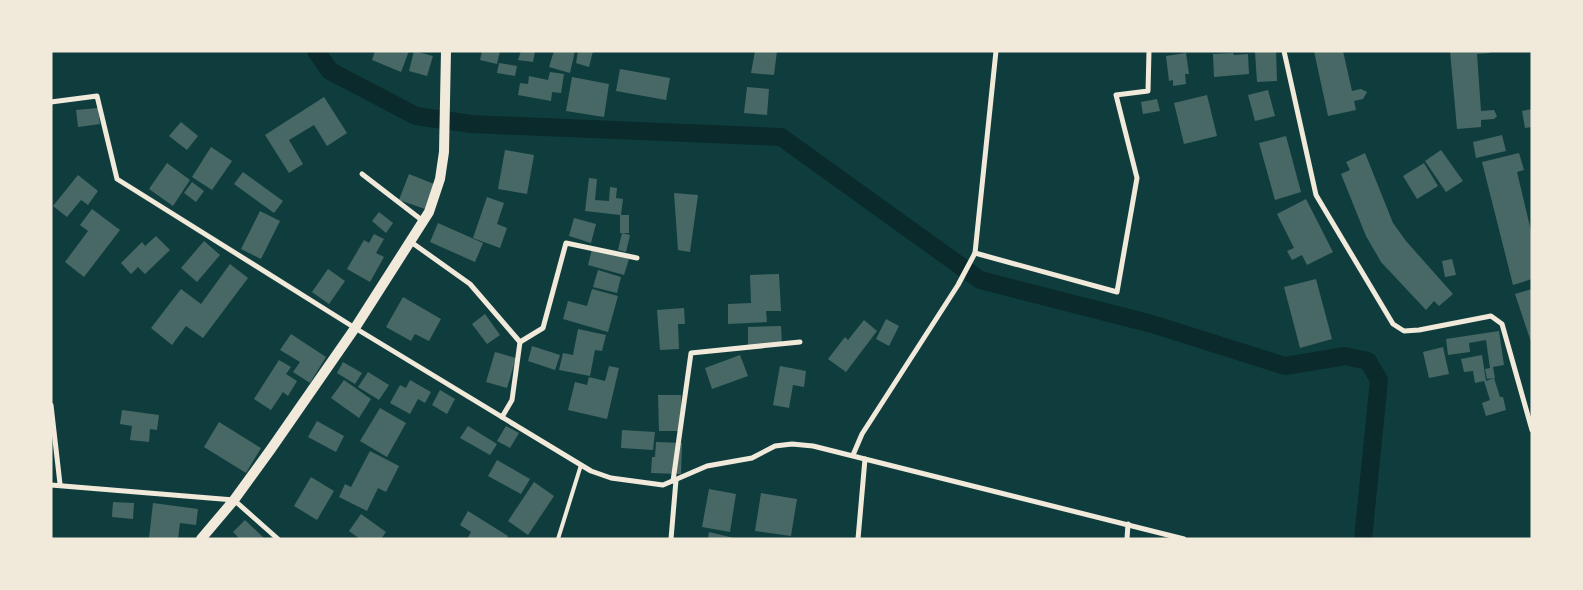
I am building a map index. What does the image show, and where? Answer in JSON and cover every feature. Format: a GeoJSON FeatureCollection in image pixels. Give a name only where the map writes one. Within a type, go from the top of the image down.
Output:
{"type":"FeatureCollection","features":[{"type":"Feature","properties":{"kind":"main road"},"geometry":{"type":"LineString","coordinates":[[201,539],[234,500],[355,328],[429,212],[440,179],[444,152],[446,51]]}},
{"type":"Feature","properties":{"kind":"street"},"geometry":{"type":"LineString","coordinates":[[853,455],[862,434],[958,285],[975,253],[996,51]]}},
{"type":"Feature","properties":{"kind":"street"},"geometry":{"type":"LineString","coordinates":[[975,253],[1117,292],[1137,178],[1116,95],[1148,91],[1149,51]]}},
{"type":"Feature","properties":{"kind":"street"},"geometry":{"type":"LineString","coordinates":[[1284,51],[1316,195],[1393,324],[1404,331],[1419,330],[1491,316],[1502,324],[1532,430]]}},
{"type":"Feature","properties":{"kind":"street"},"geometry":{"type":"LineString","coordinates":[[51,102],[97,96],[117,179],[355,328],[591,471],[620,480],[663,485],[707,466],[752,458],[775,446],[792,444],[813,446],[1184,539]]}},
{"type":"Feature","properties":{"kind":"street"},"geometry":{"type":"LineString","coordinates":[[362,174],[423,221]]}},
{"type":"Feature","properties":{"kind":"street"},"geometry":{"type":"LineString","coordinates":[[410,242],[470,284],[520,342],[512,400],[502,417]]}},
{"type":"Feature","properties":{"kind":"street"},"geometry":{"type":"LineString","coordinates":[[520,342],[543,328],[566,243],[637,258]]}},
{"type":"Feature","properties":{"kind":"street"},"geometry":{"type":"LineString","coordinates":[[670,539],[674,480],[691,353],[800,342]]}},
{"type":"Feature","properties":{"kind":"street"},"geometry":{"type":"LineString","coordinates":[[51,405],[60,484]]}},
{"type":"Feature","properties":{"kind":"street"},"geometry":{"type":"LineString","coordinates":[[858,539],[865,459]]}},
{"type":"Feature","properties":{"kind":"street"},"geometry":{"type":"LineString","coordinates":[[51,485],[60,484],[234,500],[278,539]]}},
{"type":"Feature","properties":{"kind":"street"},"geometry":{"type":"LineString","coordinates":[[1127,539],[1128,524]]}},
{"type":"Feature","properties":{"kind":"lane"},"geometry":{"type":"LineString","coordinates":[[558,539],[581,465]]}},
{"type":"Feature","properties":{"kind":"building"},"geometry":{"type":"Polygon","coordinates":[[[375,51],[409,51],[401,72],[372,60],[375,51]]]}},
{"type":"Feature","properties":{"kind":"building"},"geometry":{"type":"Polygon","coordinates":[[[414,51],[433,56],[427,76],[409,71],[414,51]]]}},
{"type":"Feature","properties":{"kind":"building"},"geometry":{"type":"Polygon","coordinates":[[[482,51],[500,51],[497,64],[480,60],[482,51]]]}},
{"type":"Feature","properties":{"kind":"building"},"geometry":{"type":"Polygon","coordinates":[[[521,51],[535,51],[533,62],[518,60],[521,51]]]}},
{"type":"Feature","properties":{"kind":"building"},"geometry":{"type":"Polygon","coordinates":[[[554,51],[575,51],[570,73],[549,67],[554,51]]]}},
{"type":"Feature","properties":{"kind":"building"},"geometry":{"type":"Polygon","coordinates":[[[578,51],[593,51],[589,67],[576,63],[578,51]]]}},
{"type":"Feature","properties":{"kind":"building"},"geometry":{"type":"Polygon","coordinates":[[[755,51],[777,51],[774,75],[751,73],[755,51]]]}},
{"type":"Feature","properties":{"kind":"building"},"geometry":{"type":"Polygon","coordinates":[[[1276,51],[1277,81],[1257,82],[1255,52],[1276,51]]]}},
{"type":"Feature","properties":{"kind":"building"},"geometry":{"type":"Polygon","coordinates":[[[1314,51],[1343,51],[1352,91],[1361,89],[1367,92],[1363,99],[1354,101],[1356,110],[1328,116],[1314,51]]]}},
{"type":"Feature","properties":{"kind":"building"},"geometry":{"type":"Polygon","coordinates":[[[1450,51],[1490,51],[1490,53],[1477,54],[1481,111],[1494,110],[1497,116],[1494,119],[1481,120],[1481,127],[1457,129],[1450,51]]]}},
{"type":"Feature","properties":{"kind":"building"},"geometry":{"type":"Polygon","coordinates":[[[1186,53],[1189,74],[1185,74],[1186,84],[1173,86],[1173,80],[1169,81],[1166,56],[1186,53]]]}},
{"type":"Feature","properties":{"kind":"building"},"geometry":{"type":"Polygon","coordinates":[[[1233,53],[1234,55],[1248,54],[1249,74],[1214,77],[1213,54],[1233,53]]]}},
{"type":"Feature","properties":{"kind":"building"},"geometry":{"type":"Polygon","coordinates":[[[499,63],[517,66],[515,76],[497,73],[499,63]]]}},
{"type":"Feature","properties":{"kind":"building"},"geometry":{"type":"Polygon","coordinates":[[[620,69],[670,78],[666,100],[616,91],[620,69]]]}},
{"type":"Feature","properties":{"kind":"building"},"geometry":{"type":"Polygon","coordinates":[[[550,72],[564,74],[561,93],[552,92],[551,101],[518,95],[520,83],[528,84],[529,76],[548,80],[550,72]]]}},
{"type":"Feature","properties":{"kind":"building"},"geometry":{"type":"Polygon","coordinates":[[[572,77],[609,84],[604,117],[566,111],[572,77]]]}},
{"type":"Feature","properties":{"kind":"building"},"geometry":{"type":"Polygon","coordinates":[[[747,87],[769,89],[767,115],[744,113],[747,87]]]}},
{"type":"Feature","properties":{"kind":"building"},"geometry":{"type":"Polygon","coordinates":[[[1268,90],[1275,116],[1255,121],[1248,95],[1268,90]]]}},
{"type":"Feature","properties":{"kind":"building"},"geometry":{"type":"Polygon","coordinates":[[[1207,95],[1217,136],[1184,144],[1174,103],[1207,95]]]}},
{"type":"Feature","properties":{"kind":"building"},"geometry":{"type":"Polygon","coordinates":[[[324,97],[347,133],[327,146],[314,125],[289,140],[303,164],[289,173],[265,135],[324,97]]]}},
{"type":"Feature","properties":{"kind":"building"},"geometry":{"type":"Polygon","coordinates":[[[1157,99],[1160,111],[1143,114],[1141,102],[1157,99]]]}},
{"type":"Feature","properties":{"kind":"building"},"geometry":{"type":"Polygon","coordinates":[[[98,108],[100,124],[78,127],[76,110],[98,108]]]}},
{"type":"Feature","properties":{"kind":"building"},"geometry":{"type":"Polygon","coordinates":[[[1532,109],[1532,127],[1525,128],[1522,111],[1532,109]]]}},
{"type":"Feature","properties":{"kind":"building"},"geometry":{"type":"Polygon","coordinates":[[[181,122],[198,136],[187,150],[169,136],[181,122]]]}},
{"type":"Feature","properties":{"kind":"building"},"geometry":{"type":"Polygon","coordinates":[[[1502,135],[1506,151],[1476,158],[1473,142],[1502,135]]]}},
{"type":"Feature","properties":{"kind":"building"},"geometry":{"type":"Polygon","coordinates":[[[1286,136],[1301,192],[1275,200],[1259,143],[1286,136]]]}},
{"type":"Feature","properties":{"kind":"building"},"geometry":{"type":"Polygon","coordinates":[[[211,147],[232,161],[212,190],[192,177],[211,147]]]}},
{"type":"Feature","properties":{"kind":"building"},"geometry":{"type":"Polygon","coordinates":[[[505,150],[534,155],[527,194],[498,189],[505,150]]]}},
{"type":"Feature","properties":{"kind":"building"},"geometry":{"type":"Polygon","coordinates":[[[1441,150],[1463,181],[1446,192],[1425,161],[1441,150]]]}},
{"type":"Feature","properties":{"kind":"building"},"geometry":{"type":"Polygon","coordinates":[[[1365,153],[1393,223],[1406,241],[1453,294],[1439,306],[1434,301],[1426,310],[1381,262],[1366,236],[1341,174],[1350,170],[1346,162],[1365,153]]]}},
{"type":"Feature","properties":{"kind":"building"},"geometry":{"type":"Polygon","coordinates":[[[1519,153],[1524,170],[1517,172],[1532,235],[1532,279],[1513,285],[1482,162],[1519,153]]]}},
{"type":"Feature","properties":{"kind":"building"},"geometry":{"type":"Polygon","coordinates":[[[167,163],[190,180],[173,206],[149,189],[167,163]]]}},
{"type":"Feature","properties":{"kind":"building"},"geometry":{"type":"Polygon","coordinates":[[[1424,163],[1438,186],[1417,199],[1403,176],[1424,163]]]}},
{"type":"Feature","properties":{"kind":"building"},"geometry":{"type":"Polygon","coordinates":[[[243,172],[283,201],[274,213],[234,184],[243,172]]]}},
{"type":"Feature","properties":{"kind":"building"},"geometry":{"type":"Polygon","coordinates":[[[409,174],[434,184],[425,209],[399,200],[409,174]]]}},
{"type":"Feature","properties":{"kind":"building"},"geometry":{"type":"Polygon","coordinates":[[[78,175],[98,191],[88,205],[81,200],[67,217],[53,206],[78,175]]]}},
{"type":"Feature","properties":{"kind":"building"},"geometry":{"type":"Polygon","coordinates":[[[589,178],[597,179],[595,200],[609,201],[610,187],[617,188],[616,198],[623,199],[621,215],[629,215],[629,233],[620,233],[620,215],[585,211],[589,178]]]}},
{"type":"Feature","properties":{"kind":"building"},"geometry":{"type":"Polygon","coordinates":[[[192,182],[204,191],[196,202],[184,193],[192,182]]]}},
{"type":"Feature","properties":{"kind":"building"},"geometry":{"type":"Polygon","coordinates":[[[674,193],[698,195],[690,252],[678,250],[674,193]]]}},
{"type":"Feature","properties":{"kind":"building"},"geometry":{"type":"Polygon","coordinates":[[[487,197],[504,203],[497,224],[507,228],[500,248],[473,238],[487,197]]]}},
{"type":"Feature","properties":{"kind":"building"},"geometry":{"type":"Polygon","coordinates":[[[1306,199],[1333,252],[1307,265],[1302,255],[1292,260],[1287,251],[1294,248],[1277,214],[1306,199]]]}},
{"type":"Feature","properties":{"kind":"building"},"geometry":{"type":"Polygon","coordinates":[[[92,209],[120,230],[84,277],[65,262],[88,231],[80,225],[92,209]]]}},
{"type":"Feature","properties":{"kind":"building"},"geometry":{"type":"Polygon","coordinates":[[[260,211],[280,221],[261,259],[241,249],[260,211]]]}},
{"type":"Feature","properties":{"kind":"building"},"geometry":{"type":"Polygon","coordinates":[[[379,212],[393,223],[386,233],[372,221],[379,212]]]}},
{"type":"Feature","properties":{"kind":"building"},"geometry":{"type":"Polygon","coordinates":[[[574,218],[596,224],[591,243],[569,236],[574,218]]]}},
{"type":"Feature","properties":{"kind":"building"},"geometry":{"type":"Polygon","coordinates":[[[438,223],[483,243],[475,262],[430,242],[438,223]]]}},
{"type":"Feature","properties":{"kind":"building"},"geometry":{"type":"Polygon","coordinates":[[[622,233],[630,235],[626,252],[618,250],[622,233]]]}},
{"type":"Feature","properties":{"kind":"building"},"geometry":{"type":"Polygon","coordinates":[[[374,234],[384,239],[376,253],[384,257],[370,282],[347,269],[364,240],[369,243],[374,234]]]}},
{"type":"Feature","properties":{"kind":"building"},"geometry":{"type":"Polygon","coordinates":[[[156,236],[170,250],[145,274],[138,267],[131,274],[121,263],[142,242],[145,246],[156,236]]]}},
{"type":"Feature","properties":{"kind":"building"},"geometry":{"type":"Polygon","coordinates":[[[204,241],[220,255],[197,282],[181,268],[204,241]]]}},
{"type":"Feature","properties":{"kind":"building"},"geometry":{"type":"Polygon","coordinates":[[[592,249],[629,259],[624,275],[588,265],[592,249]]]}},
{"type":"Feature","properties":{"kind":"building"},"geometry":{"type":"Polygon","coordinates":[[[1452,259],[1456,275],[1445,277],[1442,261],[1452,259]]]}},
{"type":"Feature","properties":{"kind":"building"},"geometry":{"type":"Polygon","coordinates":[[[230,264],[248,278],[203,338],[186,326],[172,345],[151,328],[181,289],[201,304],[230,264]]]}},
{"type":"Feature","properties":{"kind":"building"},"geometry":{"type":"Polygon","coordinates":[[[328,269],[345,281],[329,304],[312,292],[328,269]]]}},
{"type":"Feature","properties":{"kind":"building"},"geometry":{"type":"Polygon","coordinates":[[[598,270],[621,277],[617,293],[593,287],[598,270]]]}},
{"type":"Feature","properties":{"kind":"building"},"geometry":{"type":"Polygon","coordinates":[[[779,274],[781,311],[766,311],[767,322],[728,324],[728,304],[751,303],[750,275],[779,274]]]}},
{"type":"Feature","properties":{"kind":"building"},"geometry":{"type":"Polygon","coordinates":[[[1316,279],[1332,339],[1300,348],[1284,287],[1316,279]]]}},
{"type":"Feature","properties":{"kind":"building"},"geometry":{"type":"Polygon","coordinates":[[[592,289],[618,296],[608,332],[563,319],[568,301],[587,306],[592,289]]]}},
{"type":"Feature","properties":{"kind":"building"},"geometry":{"type":"Polygon","coordinates":[[[1532,289],[1532,342],[1531,342],[1515,294],[1532,289]]]}},
{"type":"Feature","properties":{"kind":"building"},"geometry":{"type":"Polygon","coordinates":[[[403,297],[441,319],[429,341],[415,334],[411,341],[386,327],[403,297]]]}},
{"type":"Feature","properties":{"kind":"building"},"geometry":{"type":"Polygon","coordinates":[[[684,308],[685,324],[678,324],[679,349],[660,350],[657,310],[684,308]]]}},
{"type":"Feature","properties":{"kind":"building"},"geometry":{"type":"Polygon","coordinates":[[[485,314],[500,335],[487,344],[472,324],[485,314]]]}},
{"type":"Feature","properties":{"kind":"building"},"geometry":{"type":"Polygon","coordinates":[[[886,319],[899,326],[889,346],[876,339],[886,319]]]}},
{"type":"Feature","properties":{"kind":"building"},"geometry":{"type":"Polygon","coordinates":[[[864,320],[877,331],[846,372],[828,359],[845,337],[848,340],[864,320]]]}},
{"type":"Feature","properties":{"kind":"building"},"geometry":{"type":"Polygon","coordinates":[[[781,326],[782,345],[748,347],[748,327],[781,326]]]}},
{"type":"Feature","properties":{"kind":"building"},"geometry":{"type":"Polygon","coordinates":[[[578,329],[606,335],[602,351],[595,350],[590,376],[559,370],[563,353],[573,355],[578,329]]]}},
{"type":"Feature","properties":{"kind":"building"},"geometry":{"type":"Polygon","coordinates":[[[1499,331],[1504,365],[1493,367],[1495,378],[1487,379],[1485,369],[1490,368],[1486,340],[1469,343],[1470,352],[1448,355],[1446,339],[1499,331]]]}},
{"type":"Feature","properties":{"kind":"building"},"geometry":{"type":"Polygon","coordinates":[[[291,334],[326,357],[310,383],[293,372],[300,362],[280,350],[291,334]]]}},
{"type":"Feature","properties":{"kind":"building"},"geometry":{"type":"Polygon","coordinates":[[[532,346],[560,355],[555,370],[528,361],[532,346]]]}},
{"type":"Feature","properties":{"kind":"building"},"geometry":{"type":"Polygon","coordinates":[[[1443,347],[1449,374],[1429,378],[1423,352],[1443,347]]]}},
{"type":"Feature","properties":{"kind":"building"},"geometry":{"type":"Polygon","coordinates":[[[495,352],[516,358],[507,388],[486,382],[495,352]]]}},
{"type":"Feature","properties":{"kind":"building"},"geometry":{"type":"Polygon","coordinates":[[[740,355],[748,376],[712,389],[705,368],[740,355]]]}},
{"type":"Feature","properties":{"kind":"building"},"geometry":{"type":"Polygon","coordinates":[[[1482,355],[1486,381],[1494,378],[1500,397],[1503,397],[1506,410],[1486,416],[1482,403],[1490,400],[1484,381],[1475,383],[1473,371],[1464,372],[1461,359],[1482,355]]]}},
{"type":"Feature","properties":{"kind":"building"},"geometry":{"type":"Polygon","coordinates":[[[279,360],[291,367],[286,374],[297,381],[288,396],[283,392],[271,410],[254,399],[279,360]]]}},
{"type":"Feature","properties":{"kind":"building"},"geometry":{"type":"Polygon","coordinates":[[[343,362],[362,373],[355,384],[337,373],[343,362]]]}},
{"type":"Feature","properties":{"kind":"building"},"geometry":{"type":"Polygon","coordinates":[[[609,366],[619,368],[607,419],[568,410],[575,382],[587,385],[589,377],[605,381],[609,366]]]}},
{"type":"Feature","properties":{"kind":"building"},"geometry":{"type":"Polygon","coordinates":[[[780,366],[806,371],[804,387],[793,385],[789,408],[773,405],[780,366]]]}},
{"type":"Feature","properties":{"kind":"building"},"geometry":{"type":"Polygon","coordinates":[[[368,372],[389,385],[379,400],[358,387],[368,372]]]}},
{"type":"Feature","properties":{"kind":"building"},"geometry":{"type":"Polygon","coordinates":[[[344,380],[371,399],[359,418],[331,398],[344,380]]]}},
{"type":"Feature","properties":{"kind":"building"},"geometry":{"type":"Polygon","coordinates":[[[410,380],[431,392],[425,403],[418,399],[410,414],[390,403],[400,385],[406,388],[410,380]]]}},
{"type":"Feature","properties":{"kind":"building"},"geometry":{"type":"Polygon","coordinates":[[[440,390],[455,399],[447,414],[432,405],[440,390]]]}},
{"type":"Feature","properties":{"kind":"building"},"geometry":{"type":"Polygon","coordinates":[[[658,395],[681,395],[682,431],[659,431],[658,395]]]}},
{"type":"Feature","properties":{"kind":"building"},"geometry":{"type":"Polygon","coordinates":[[[380,408],[406,423],[387,457],[360,441],[380,408]]]}},
{"type":"Feature","properties":{"kind":"building"},"geometry":{"type":"Polygon","coordinates":[[[122,410],[159,415],[157,430],[150,429],[149,442],[130,440],[132,426],[120,424],[122,410]]]}},
{"type":"Feature","properties":{"kind":"building"},"geometry":{"type":"Polygon","coordinates":[[[317,421],[344,436],[336,452],[308,437],[317,421]]]}},
{"type":"Feature","properties":{"kind":"building"},"geometry":{"type":"Polygon","coordinates":[[[219,422],[261,448],[246,473],[204,447],[219,422]]]}},
{"type":"Feature","properties":{"kind":"building"},"geometry":{"type":"Polygon","coordinates":[[[468,426],[497,444],[490,455],[460,438],[468,426]]]}},
{"type":"Feature","properties":{"kind":"building"},"geometry":{"type":"Polygon","coordinates":[[[506,426],[519,433],[510,448],[497,441],[506,426]]]}},
{"type":"Feature","properties":{"kind":"building"},"geometry":{"type":"Polygon","coordinates":[[[622,430],[655,432],[653,450],[621,448],[622,430]]]}},
{"type":"Feature","properties":{"kind":"building"},"geometry":{"type":"Polygon","coordinates":[[[656,442],[682,443],[681,474],[651,473],[652,457],[655,457],[656,442]]]}},
{"type":"Feature","properties":{"kind":"building"},"geometry":{"type":"Polygon","coordinates":[[[370,451],[399,466],[386,492],[378,488],[367,511],[339,497],[345,484],[351,487],[370,451]]]}},
{"type":"Feature","properties":{"kind":"building"},"geometry":{"type":"Polygon","coordinates":[[[497,460],[530,479],[521,494],[488,476],[497,460]]]}},
{"type":"Feature","properties":{"kind":"building"},"geometry":{"type":"Polygon","coordinates":[[[311,477],[334,491],[317,520],[294,506],[311,477]]]}},
{"type":"Feature","properties":{"kind":"building"},"geometry":{"type":"Polygon","coordinates":[[[534,482],[554,496],[528,535],[508,521],[534,482]]]}},
{"type":"Feature","properties":{"kind":"building"},"geometry":{"type":"Polygon","coordinates":[[[709,489],[736,494],[730,532],[702,527],[709,489]]]}},
{"type":"Feature","properties":{"kind":"building"},"geometry":{"type":"Polygon","coordinates":[[[761,493],[797,499],[791,536],[755,531],[761,493]]]}},
{"type":"Feature","properties":{"kind":"building"},"geometry":{"type":"Polygon","coordinates":[[[113,502],[134,503],[133,519],[112,517],[113,502]]]}},
{"type":"Feature","properties":{"kind":"building"},"geometry":{"type":"Polygon","coordinates":[[[153,503],[198,509],[196,525],[180,523],[178,539],[149,538],[153,503]]]}},
{"type":"Feature","properties":{"kind":"building"},"geometry":{"type":"Polygon","coordinates":[[[468,511],[508,536],[506,539],[467,539],[471,532],[460,525],[468,511]]]}},
{"type":"Feature","properties":{"kind":"building"},"geometry":{"type":"Polygon","coordinates":[[[361,514],[386,532],[381,539],[360,539],[349,531],[361,514]]]}},
{"type":"Feature","properties":{"kind":"building"},"geometry":{"type":"Polygon","coordinates":[[[245,520],[265,539],[238,539],[233,532],[245,520]]]}},
{"type":"Feature","properties":{"kind":"building"},"geometry":{"type":"Polygon","coordinates":[[[709,532],[734,538],[734,539],[708,539],[709,532]]]}},
{"type":"Feature","properties":{"kind":"waterway"},"geometry":{"type":"LineString","coordinates":[[316,51],[330,71],[416,116],[471,124],[781,137],[980,280],[1152,324],[1285,366],[1345,356],[1368,361],[1379,380],[1363,539]]}}]}
